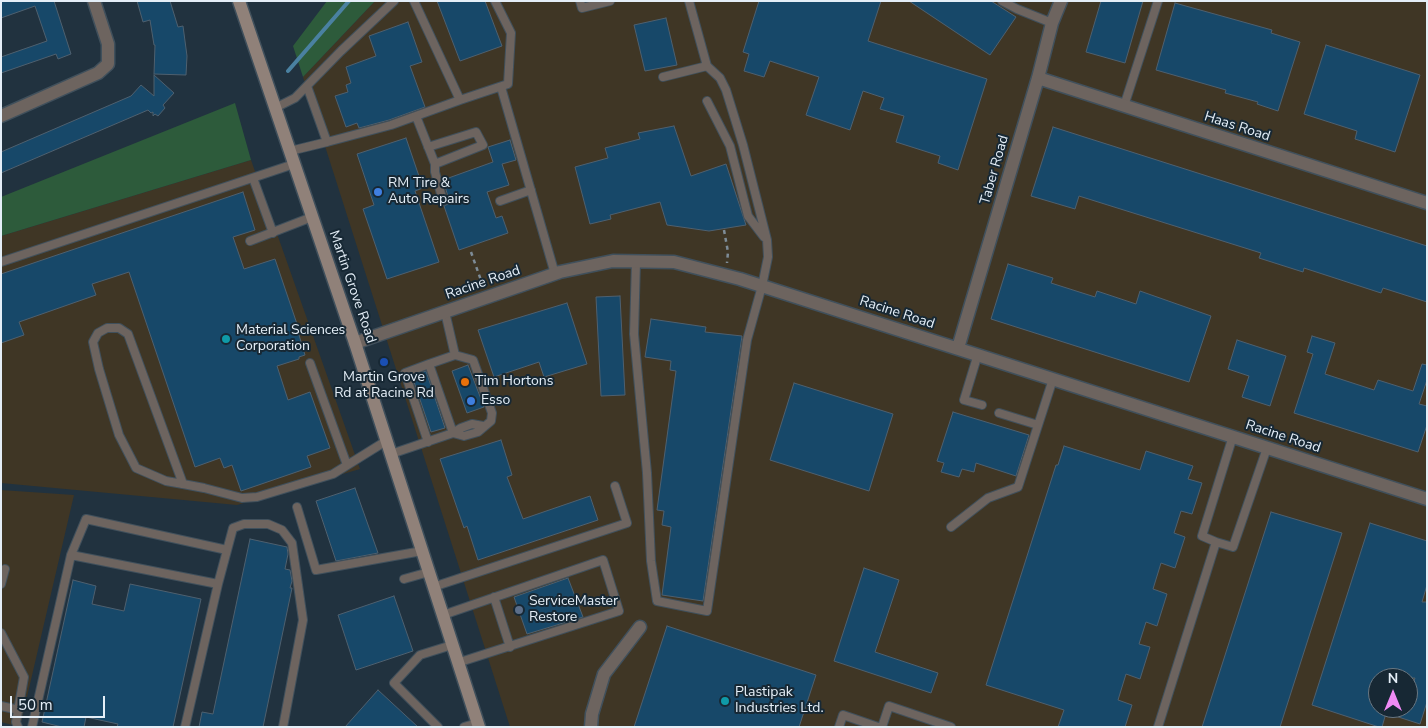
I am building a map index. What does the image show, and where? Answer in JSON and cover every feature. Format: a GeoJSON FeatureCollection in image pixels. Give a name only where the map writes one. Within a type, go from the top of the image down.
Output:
{"type":"FeatureCollection","features":[{"type":"Feature","properties":{"kind":"main road","name":"Martin Grove Road"},"geometry":{"type":"LineString","coordinates":[[239,1],[355,343],[478,725]]}},
{"type":"Feature","properties":{"kind":"street"},"geometry":{"type":"LineString","coordinates":[[1,116],[98,73],[108,64],[108,44],[94,1]]}},
{"type":"Feature","properties":{"kind":"street","name":"Taber Road"},"geometry":{"type":"LineString","coordinates":[[958,348],[1060,1]]}},
{"type":"Feature","properties":{"kind":"street","name":"Haas Road"},"geometry":{"type":"LineString","coordinates":[[1038,78],[1427,203]]}},
{"type":"Feature","properties":{"kind":"street","name":"Racine Road"},"geometry":{"type":"LineString","coordinates":[[355,343],[555,274],[613,261],[674,262],[762,286],[1427,499]]}},
{"type":"Feature","properties":{"kind":"street"},"geometry":{"type":"LineString","coordinates":[[591,727],[592,714],[604,674],[640,627]]}},
{"type":"Feature","properties":{"kind":"lane"},"geometry":{"type":"LineString","coordinates":[[275,108],[295,98],[394,1]]}},
{"type":"Feature","properties":{"kind":"lane"},"geometry":{"type":"LineString","coordinates":[[414,1],[460,100]]}},
{"type":"Feature","properties":{"kind":"lane"},"geometry":{"type":"LineString","coordinates":[[290,151],[391,125],[508,84],[510,33],[495,1]]}},
{"type":"Feature","properties":{"kind":"lane"},"geometry":{"type":"LineString","coordinates":[[580,1],[582,8],[610,1]]}},
{"type":"Feature","properties":{"kind":"lane"},"geometry":{"type":"LineString","coordinates":[[636,261],[634,334],[647,473],[651,561],[657,601],[707,611],[748,340],[768,257],[767,240],[743,145],[726,90],[720,78],[707,66],[689,1]]}},
{"type":"Feature","properties":{"kind":"lane"},"geometry":{"type":"LineString","coordinates":[[1002,1],[1052,23]]}},
{"type":"Feature","properties":{"kind":"lane"},"geometry":{"type":"LineString","coordinates":[[1017,9],[1022,1]]}},
{"type":"Feature","properties":{"kind":"lane"},"geometry":{"type":"LineString","coordinates":[[1124,106],[1158,1]]}},
{"type":"Feature","properties":{"kind":"lane"},"geometry":{"type":"LineString","coordinates":[[663,76],[707,66]]}},
{"type":"Feature","properties":{"kind":"lane"},"geometry":{"type":"LineString","coordinates":[[307,86],[327,142]]}},
{"type":"Feature","properties":{"kind":"lane"},"geometry":{"type":"LineString","coordinates":[[501,87],[555,274]]}},
{"type":"Feature","properties":{"kind":"lane"},"geometry":{"type":"LineString","coordinates":[[707,101],[730,146],[748,216],[767,240]]}},
{"type":"Feature","properties":{"kind":"lane"},"geometry":{"type":"LineString","coordinates":[[416,116],[435,164],[434,172],[443,201]]}},
{"type":"Feature","properties":{"kind":"lane"},"geometry":{"type":"LineString","coordinates":[[428,147],[476,132],[483,145],[435,164]]}},
{"type":"Feature","properties":{"kind":"lane"},"geometry":{"type":"LineString","coordinates":[[1,262],[294,164]]}},
{"type":"Feature","properties":{"kind":"lane"},"geometry":{"type":"LineString","coordinates":[[253,178],[274,233]]}},
{"type":"Feature","properties":{"kind":"lane"},"geometry":{"type":"LineString","coordinates":[[500,201],[531,190]]}},
{"type":"Feature","properties":{"kind":"lane"},"geometry":{"type":"LineString","coordinates":[[250,241],[312,217]]}},
{"type":"Feature","properties":{"kind":"lane"},"geometry":{"type":"LineString","coordinates":[[445,312],[455,355]]}},
{"type":"Feature","properties":{"kind":"lane"},"geometry":{"type":"LineString","coordinates":[[183,484],[128,334],[119,328],[108,328],[98,333],[94,342],[99,369],[119,435],[136,468],[166,481],[242,498],[258,497],[333,474],[386,441]]}},
{"type":"Feature","properties":{"kind":"lane"},"geometry":{"type":"LineString","coordinates":[[978,354],[964,400],[982,406]]}},
{"type":"Feature","properties":{"kind":"lane"},"geometry":{"type":"LineString","coordinates":[[391,454],[453,434],[464,436],[478,432],[491,421],[492,413],[473,360],[455,355],[405,373],[423,419],[428,442]]}},
{"type":"Feature","properties":{"kind":"lane"},"geometry":{"type":"LineString","coordinates":[[310,363],[348,465]]}},
{"type":"Feature","properties":{"kind":"lane"},"geometry":{"type":"LineString","coordinates":[[429,364],[442,412],[453,434]]}},
{"type":"Feature","properties":{"kind":"lane"},"geometry":{"type":"LineString","coordinates":[[951,527],[988,498],[1018,487],[1053,378]]}},
{"type":"Feature","properties":{"kind":"lane"},"geometry":{"type":"LineString","coordinates":[[999,413],[1038,425]]}},
{"type":"Feature","properties":{"kind":"lane"},"geometry":{"type":"LineString","coordinates":[[1233,436],[1202,536],[1216,542],[1233,547],[1267,448]]}},
{"type":"Feature","properties":{"kind":"lane"},"geometry":{"type":"LineString","coordinates":[[433,587],[627,523],[615,486]]}},
{"type":"Feature","properties":{"kind":"lane"},"geometry":{"type":"LineString","coordinates":[[297,507],[316,570],[422,551]]}},
{"type":"Feature","properties":{"kind":"lane"},"geometry":{"type":"LineString","coordinates":[[32,727],[71,555],[86,519],[227,550]]}},
{"type":"Feature","properties":{"kind":"lane"},"geometry":{"type":"LineString","coordinates":[[185,727],[233,528],[244,524],[268,524],[282,530],[292,544],[303,620],[283,727]]}},
{"type":"Feature","properties":{"kind":"lane"},"geometry":{"type":"LineString","coordinates":[[1158,727],[1216,542]]}},
{"type":"Feature","properties":{"kind":"lane"},"geometry":{"type":"LineString","coordinates":[[71,555],[218,584]]}},
{"type":"Feature","properties":{"kind":"lane"},"geometry":{"type":"LineString","coordinates":[[443,614],[603,560],[620,611],[457,663]]}},
{"type":"Feature","properties":{"kind":"lane"},"geometry":{"type":"LineString","coordinates":[[1,584],[5,569]]}},
{"type":"Feature","properties":{"kind":"lane"},"geometry":{"type":"LineString","coordinates":[[404,579],[429,572]]}},
{"type":"Feature","properties":{"kind":"lane"},"geometry":{"type":"LineString","coordinates":[[494,597],[510,647]]}},
{"type":"Feature","properties":{"kind":"lane"},"geometry":{"type":"LineString","coordinates":[[1,633],[24,678],[16,722],[18,727]]}},
{"type":"Feature","properties":{"kind":"lane"},"geometry":{"type":"LineString","coordinates":[[438,727],[394,683],[420,655],[452,646]]}},
{"type":"Feature","properties":{"kind":"lane"},"geometry":{"type":"LineString","coordinates":[[1,706],[18,710]]}},
{"type":"Feature","properties":{"kind":"lane"},"geometry":{"type":"LineString","coordinates":[[882,727],[889,706],[952,727]]}},
{"type":"Feature","properties":{"kind":"lane"},"geometry":{"type":"LineString","coordinates":[[839,727],[843,715],[878,727]]}},
{"type":"Feature","properties":{"kind":"lane"},"geometry":{"type":"LineString","coordinates":[[464,727],[478,725]]}},
{"type":"Feature","properties":{"kind":"path"},"geometry":{"type":"LineString","coordinates":[[724,230],[728,252],[726,263]]}},
{"type":"Feature","properties":{"kind":"path"},"geometry":{"type":"LineString","coordinates":[[472,252],[486,298]]}},
{"type":"Feature","properties":{"kind":"shaded area"},"geometry":{"type":"Polygon","coordinates":[[[375,1],[1427,1],[1427,727],[510,727],[303,77],[375,1]]]}},
{"type":"Feature","properties":{"kind":"shaded area"},"geometry":{"type":"Polygon","coordinates":[[[251,160],[360,469],[237,505],[1,483],[1,236],[251,160]]]}},
{"type":"Feature","properties":{"kind":"shaded area"},"geometry":{"type":"Polygon","coordinates":[[[1,490],[74,495],[20,727],[1,722],[1,490]]]}},
{"type":"Feature","properties":{"kind":"green space"},"geometry":{"type":"Polygon","coordinates":[[[327,1],[375,1],[303,77],[293,46],[327,1]]]}},
{"type":"Feature","properties":{"kind":"green space"},"geometry":{"type":"Polygon","coordinates":[[[235,103],[251,160],[1,236],[1,197],[235,103]]]}},
{"type":"Feature","properties":{"kind":"building"},"geometry":{"type":"Polygon","coordinates":[[[1,1],[54,1],[71,54],[58,59],[56,54],[1,73],[1,57],[47,41],[35,6],[1,18],[1,1]]]}},
{"type":"Feature","properties":{"kind":"building"},"geometry":{"type":"Polygon","coordinates":[[[137,1],[170,1],[178,27],[183,26],[187,56],[186,75],[154,74],[155,45],[150,20],[143,22],[137,1]]]}},
{"type":"Feature","properties":{"kind":"building"},"geometry":{"type":"Polygon","coordinates":[[[437,1],[485,1],[502,46],[460,61],[437,1]]]}},
{"type":"Feature","properties":{"kind":"building"},"geometry":{"type":"Polygon","coordinates":[[[759,1],[881,1],[868,41],[987,79],[958,170],[938,163],[940,156],[896,142],[904,116],[880,109],[884,98],[863,91],[850,130],[806,115],[819,77],[770,61],[764,77],[744,71],[749,54],[743,52],[759,1]]]}},
{"type":"Feature","properties":{"kind":"building"},"geometry":{"type":"Polygon","coordinates":[[[909,1],[991,1],[1016,17],[990,55],[909,1]]]}},
{"type":"Feature","properties":{"kind":"building"},"geometry":{"type":"Polygon","coordinates":[[[1101,1],[1143,1],[1125,63],[1086,52],[1101,1]]]}},
{"type":"Feature","properties":{"kind":"building"},"geometry":{"type":"Polygon","coordinates":[[[1175,3],[1272,30],[1271,33],[1300,42],[1278,111],[1257,104],[1258,102],[1225,93],[1226,90],[1156,70],[1175,3]]]}},
{"type":"Feature","properties":{"kind":"building"},"geometry":{"type":"Polygon","coordinates":[[[666,18],[677,65],[645,71],[634,25],[666,18]]]}},
{"type":"Feature","properties":{"kind":"building"},"geometry":{"type":"Polygon","coordinates":[[[408,22],[422,62],[410,66],[425,107],[359,128],[357,123],[346,127],[335,96],[348,92],[346,85],[351,83],[346,67],[376,56],[369,36],[408,22]]]}},
{"type":"Feature","properties":{"kind":"building"},"geometry":{"type":"Polygon","coordinates":[[[1326,45],[1420,75],[1395,152],[1355,139],[1357,131],[1304,114],[1326,45]]]}},
{"type":"Feature","properties":{"kind":"building"},"geometry":{"type":"Polygon","coordinates":[[[154,75],[174,93],[163,105],[165,108],[158,116],[155,114],[153,116],[153,112],[151,113],[148,110],[1,173],[1,152],[131,96],[141,85],[154,96],[154,75]]]}},
{"type":"Feature","properties":{"kind":"building"},"geometry":{"type":"Polygon","coordinates":[[[674,126],[691,176],[726,164],[746,225],[709,231],[667,225],[660,202],[610,215],[611,219],[590,224],[575,167],[608,158],[605,148],[640,139],[638,133],[674,126]]]}},
{"type":"Feature","properties":{"kind":"building"},"geometry":{"type":"Polygon","coordinates":[[[1053,127],[1427,246],[1427,302],[1383,288],[1381,293],[1304,268],[1303,272],[1259,258],[1261,253],[1079,196],[1075,209],[1031,196],[1053,127]]]}},
{"type":"Feature","properties":{"kind":"building"},"geometry":{"type":"Polygon","coordinates":[[[406,138],[423,188],[415,191],[439,262],[387,279],[363,209],[374,205],[357,154],[406,138]]]}},
{"type":"Feature","properties":{"kind":"building"},"geometry":{"type":"Polygon","coordinates":[[[510,140],[516,160],[502,164],[509,185],[487,192],[496,218],[502,216],[508,233],[459,250],[444,206],[450,203],[443,180],[493,162],[488,147],[510,140]]]}},
{"type":"Feature","properties":{"kind":"building","name":"Material Sciences Corporation"},"geometry":{"type":"Polygon","coordinates":[[[243,192],[255,230],[233,237],[244,269],[275,259],[297,324],[305,355],[299,357],[299,359],[277,366],[288,400],[310,392],[330,448],[307,456],[311,467],[241,491],[232,465],[224,468],[220,458],[195,467],[129,272],[92,284],[96,295],[19,322],[24,335],[1,343],[1,274],[243,192]]]}},
{"type":"Feature","properties":{"kind":"building"},"geometry":{"type":"Polygon","coordinates":[[[1008,264],[1053,278],[1051,283],[1095,297],[1097,291],[1136,304],[1140,291],[1211,316],[1189,382],[991,319],[1008,264]]]}},
{"type":"Feature","properties":{"kind":"building"},"geometry":{"type":"Polygon","coordinates":[[[620,296],[625,395],[601,396],[596,297],[620,296]]]}},
{"type":"Feature","properties":{"kind":"building"},"geometry":{"type":"Polygon","coordinates":[[[567,303],[587,364],[544,377],[539,362],[494,377],[478,330],[567,303]]]}},
{"type":"Feature","properties":{"kind":"building"},"geometry":{"type":"Polygon","coordinates":[[[651,319],[706,327],[705,332],[742,336],[703,601],[662,595],[671,527],[662,525],[664,511],[657,510],[676,371],[670,370],[671,361],[645,357],[651,319]]]}},
{"type":"Feature","properties":{"kind":"building"},"geometry":{"type":"Polygon","coordinates":[[[1312,336],[1335,343],[1325,374],[1374,390],[1378,380],[1413,391],[1422,364],[1427,365],[1427,380],[1419,404],[1427,406],[1427,425],[1418,452],[1294,413],[1313,354],[1307,352],[1312,336]]]}},
{"type":"Feature","properties":{"kind":"building"},"geometry":{"type":"Polygon","coordinates":[[[1237,340],[1286,356],[1270,406],[1242,397],[1249,376],[1228,369],[1237,340]]]}},
{"type":"Feature","properties":{"kind":"building"},"geometry":{"type":"Polygon","coordinates":[[[468,365],[484,407],[467,413],[452,371],[468,365]]]}},
{"type":"Feature","properties":{"kind":"building"},"geometry":{"type":"Polygon","coordinates":[[[426,371],[445,428],[431,432],[412,376],[426,371]]]}},
{"type":"Feature","properties":{"kind":"building"},"geometry":{"type":"Polygon","coordinates":[[[794,383],[893,414],[869,491],[770,460],[794,383]]]}},
{"type":"Feature","properties":{"kind":"building"},"geometry":{"type":"Polygon","coordinates":[[[953,412],[1029,435],[1016,476],[976,463],[974,472],[962,469],[959,477],[941,472],[944,463],[937,461],[953,412]]]}},
{"type":"Feature","properties":{"kind":"building"},"geometry":{"type":"Polygon","coordinates":[[[501,440],[512,475],[507,477],[523,519],[590,496],[598,520],[478,560],[467,526],[464,528],[440,459],[501,440]]]}},
{"type":"Feature","properties":{"kind":"building"},"geometry":{"type":"Polygon","coordinates":[[[1064,446],[1140,470],[1146,451],[1193,466],[1188,479],[1202,483],[1192,514],[1181,511],[1174,533],[1185,537],[1175,568],[1161,563],[1153,589],[1167,594],[1157,626],[1146,622],[1139,644],[1150,647],[1140,679],[1126,674],[1118,700],[1132,705],[1125,727],[1058,727],[1064,710],[986,685],[1056,465],[1058,465],[1064,446]]]}},
{"type":"Feature","properties":{"kind":"building"},"geometry":{"type":"Polygon","coordinates":[[[355,488],[378,553],[336,561],[316,501],[355,488]]]}},
{"type":"Feature","properties":{"kind":"building"},"geometry":{"type":"Polygon","coordinates":[[[1271,512],[1342,533],[1280,727],[1202,727],[1271,512]]]}},
{"type":"Feature","properties":{"kind":"building"},"geometry":{"type":"Polygon","coordinates":[[[1370,523],[1427,541],[1427,585],[1422,602],[1427,602],[1427,702],[1420,724],[1401,718],[1418,718],[1418,668],[1368,668],[1368,718],[1385,718],[1382,727],[1312,705],[1370,523]]]}},
{"type":"Feature","properties":{"kind":"building"},"geometry":{"type":"Polygon","coordinates":[[[250,539],[287,547],[288,554],[285,569],[290,570],[292,581],[263,727],[199,727],[202,712],[213,714],[250,539]]]}},
{"type":"Feature","properties":{"kind":"building"},"geometry":{"type":"Polygon","coordinates":[[[864,568],[899,580],[875,652],[938,673],[931,693],[834,661],[864,568]]]}},
{"type":"Feature","properties":{"kind":"building"},"geometry":{"type":"Polygon","coordinates":[[[568,578],[583,617],[527,634],[514,597],[568,578]]]}},
{"type":"Feature","properties":{"kind":"building"},"geometry":{"type":"Polygon","coordinates":[[[73,580],[96,586],[92,604],[124,611],[130,584],[201,599],[173,727],[117,727],[118,724],[86,717],[84,727],[62,727],[42,722],[73,580]]]}},
{"type":"Feature","properties":{"kind":"building"},"geometry":{"type":"Polygon","coordinates":[[[394,596],[413,651],[356,670],[338,615],[394,596]]]}},
{"type":"Feature","properties":{"kind":"building","name":"Plastipak Industries Ltd."},"geometry":{"type":"Polygon","coordinates":[[[667,626],[816,675],[799,727],[634,727],[667,626]]]}},
{"type":"Feature","properties":{"kind":"building"},"geometry":{"type":"Polygon","coordinates":[[[378,690],[418,727],[345,727],[378,690]]]}},
{"type":"Feature","properties":{"kind":"waterway"},"geometry":{"type":"LineString","coordinates":[[288,71],[349,1]]}},
{"type":"Feature","properties":{"kind":"place","name":"RM Tire & Auto Repairs"},"geometry":{"type":"Point","coordinates":[378,192]}},
{"type":"Feature","properties":{"kind":"place","name":"Material Sciences Corporation"},"geometry":{"type":"Point","coordinates":[226,339]}},
{"type":"Feature","properties":{"kind":"place","name":"Martin Grove Rd at Racine Rd"},"geometry":{"type":"Point","coordinates":[384,362]}},
{"type":"Feature","properties":{"kind":"place","name":"Tim Hortons"},"geometry":{"type":"Point","coordinates":[465,382]}},
{"type":"Feature","properties":{"kind":"place","name":"Esso"},"geometry":{"type":"Point","coordinates":[471,401]}},
{"type":"Feature","properties":{"kind":"place","name":"ServiceMaster Restore"},"geometry":{"type":"Point","coordinates":[519,610]}},
{"type":"Feature","properties":{"kind":"place","name":"Plastipak Industries Ltd."},"geometry":{"type":"Point","coordinates":[725,701]}}]}
